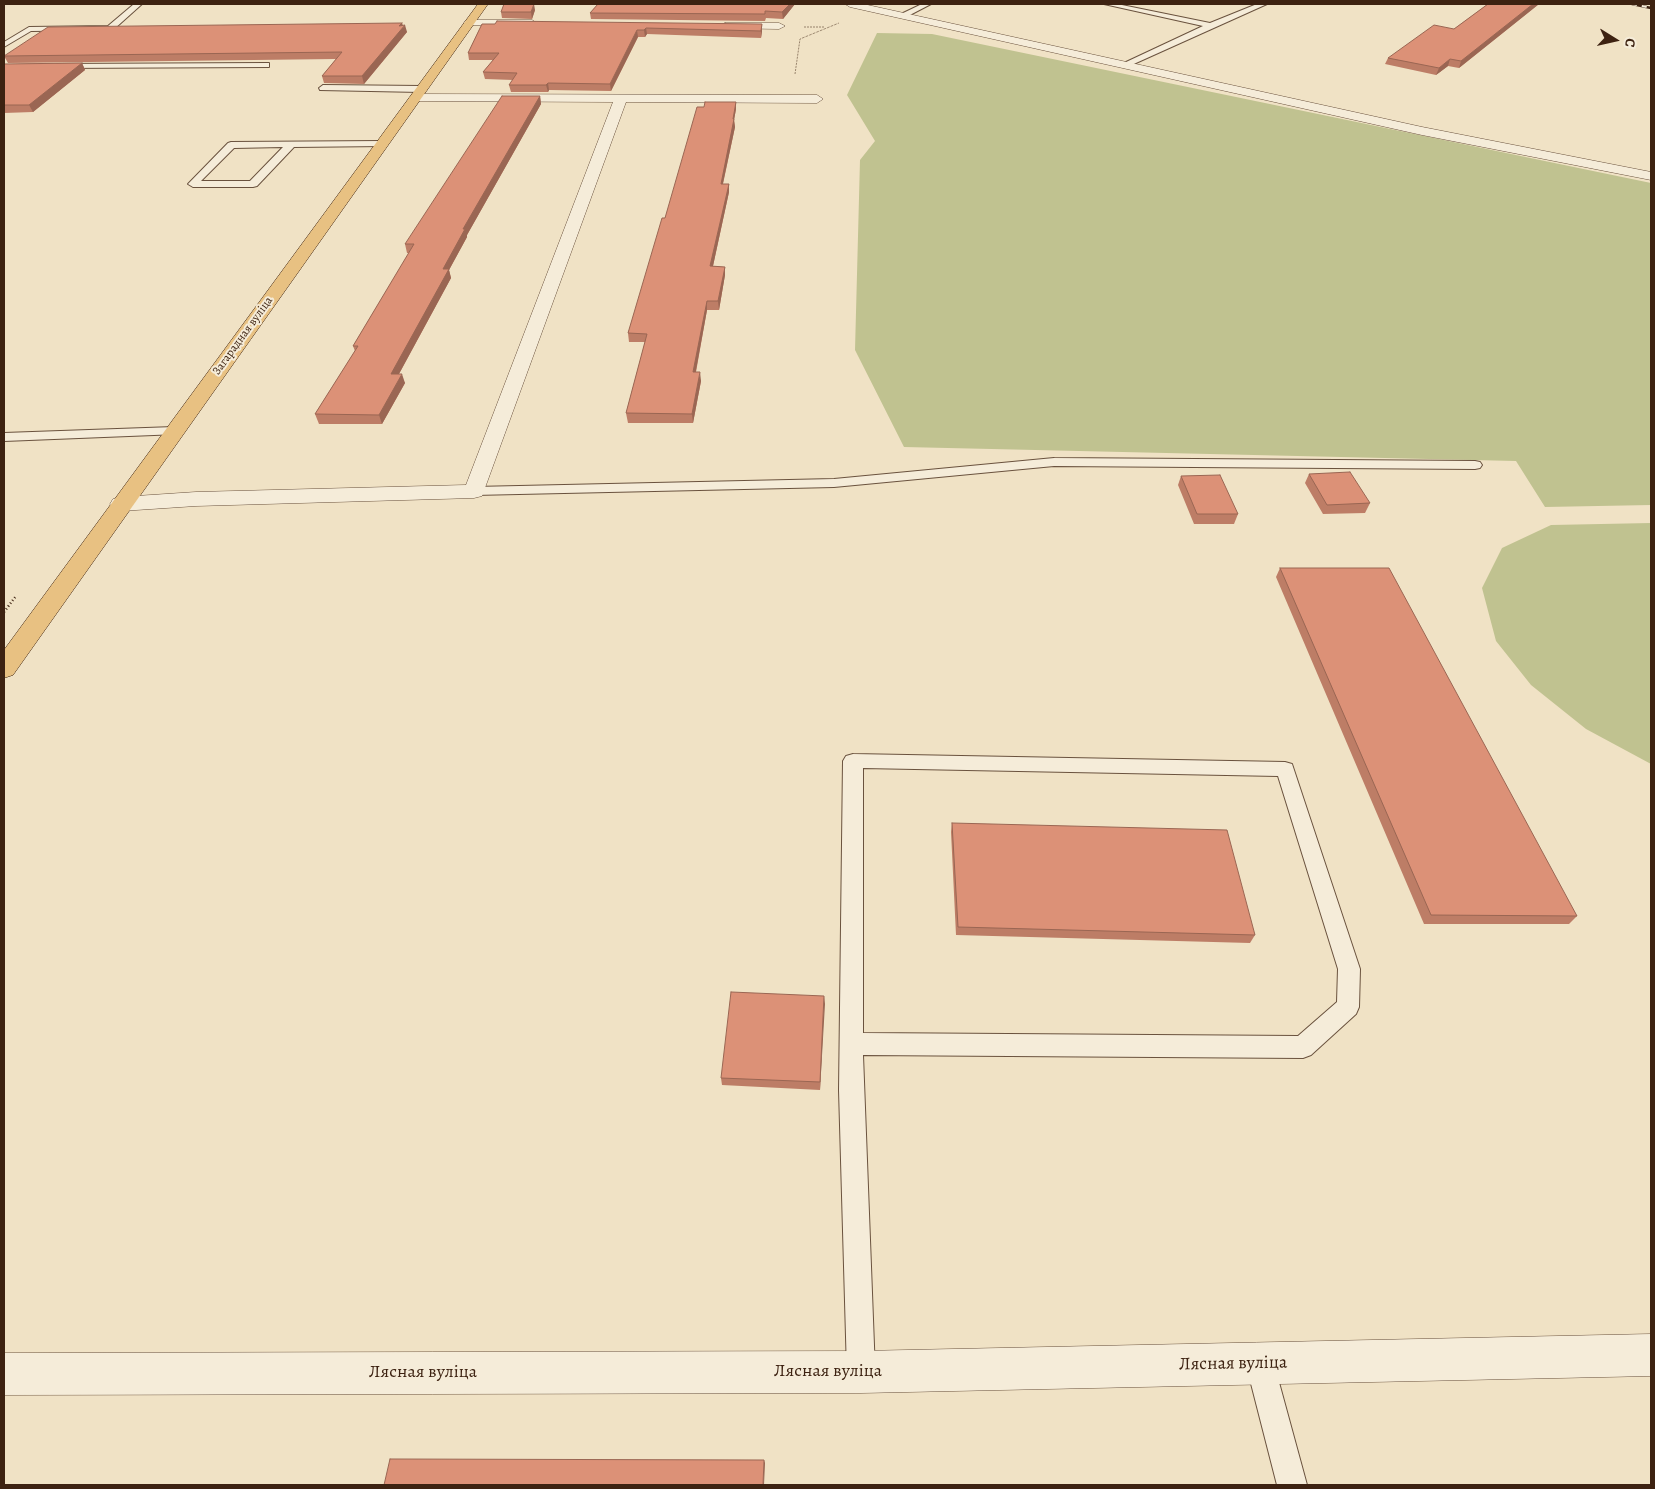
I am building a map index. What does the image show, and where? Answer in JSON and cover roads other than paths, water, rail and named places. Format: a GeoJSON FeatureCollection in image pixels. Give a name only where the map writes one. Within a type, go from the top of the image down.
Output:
{"type":"FeatureCollection","features":[{"type":"Feature","properties":{"kind":"main road","name":"Загарадная вуліца"},"geometry":{"type":"LineString","coordinates":[[4,669],[121,504],[483,4]]}},
{"type":"Feature","properties":{"kind":"street"},"geometry":{"type":"LineString","coordinates":[[850,4],[1422,131],[1651,176]]}},
{"type":"Feature","properties":{"kind":"street"},"geometry":{"type":"LineString","coordinates":[[469,23],[547,23]]}},
{"type":"Feature","properties":{"kind":"street"},"geometry":{"type":"LineString","coordinates":[[711,25],[779,26]]}},
{"type":"Feature","properties":{"kind":"street"},"geometry":{"type":"LineString","coordinates":[[418,94],[817,99]]}},
{"type":"Feature","properties":{"kind":"street"},"geometry":{"type":"LineString","coordinates":[[121,504],[196,499],[474,491],[621,98]]}},
{"type":"Feature","properties":{"kind":"street","name":"Лясная вуліца"},"geometry":{"type":"LineString","coordinates":[[4,1374],[861,1372],[1651,1355]]}},
{"type":"Feature","properties":{"kind":"lane"},"geometry":{"type":"LineString","coordinates":[[4,45],[29,29],[110,28],[138,4]]}},
{"type":"Feature","properties":{"kind":"lane"},"geometry":{"type":"LineString","coordinates":[[903,15],[927,4]]}},
{"type":"Feature","properties":{"kind":"lane"},"geometry":{"type":"LineString","coordinates":[[1108,4],[1211,25]]}},
{"type":"Feature","properties":{"kind":"lane"},"geometry":{"type":"LineString","coordinates":[[1127,65],[1211,25],[1263,4]]}},
{"type":"Feature","properties":{"kind":"lane"},"geometry":{"type":"LineString","coordinates":[[52,66],[266,65]]}},
{"type":"Feature","properties":{"kind":"lane"},"geometry":{"type":"LineString","coordinates":[[323,88],[418,94]]}},
{"type":"Feature","properties":{"kind":"lane"},"geometry":{"type":"LineString","coordinates":[[291,145],[253,184],[193,184],[230,145],[382,144]]}},
{"type":"Feature","properties":{"kind":"lane"},"geometry":{"type":"LineString","coordinates":[[4,437],[174,431]]}},
{"type":"Feature","properties":{"kind":"lane"},"geometry":{"type":"LineString","coordinates":[[474,491],[834,483],[1054,462],[1476,465]]}},
{"type":"Feature","properties":{"kind":"lane"},"geometry":{"type":"LineString","coordinates":[[852,1044],[1303,1047],[1348,1008],[1349,969],[1285,770],[853,761],[851,1090],[861,1372]]}},
{"type":"Feature","properties":{"kind":"lane"},"geometry":{"type":"LineString","coordinates":[[1260,1364],[1292,1485]]}},
{"type":"Feature","properties":{"kind":"railway"},"geometry":{"type":"LineString","coordinates":[[1632,4],[1651,8]]}}]}
